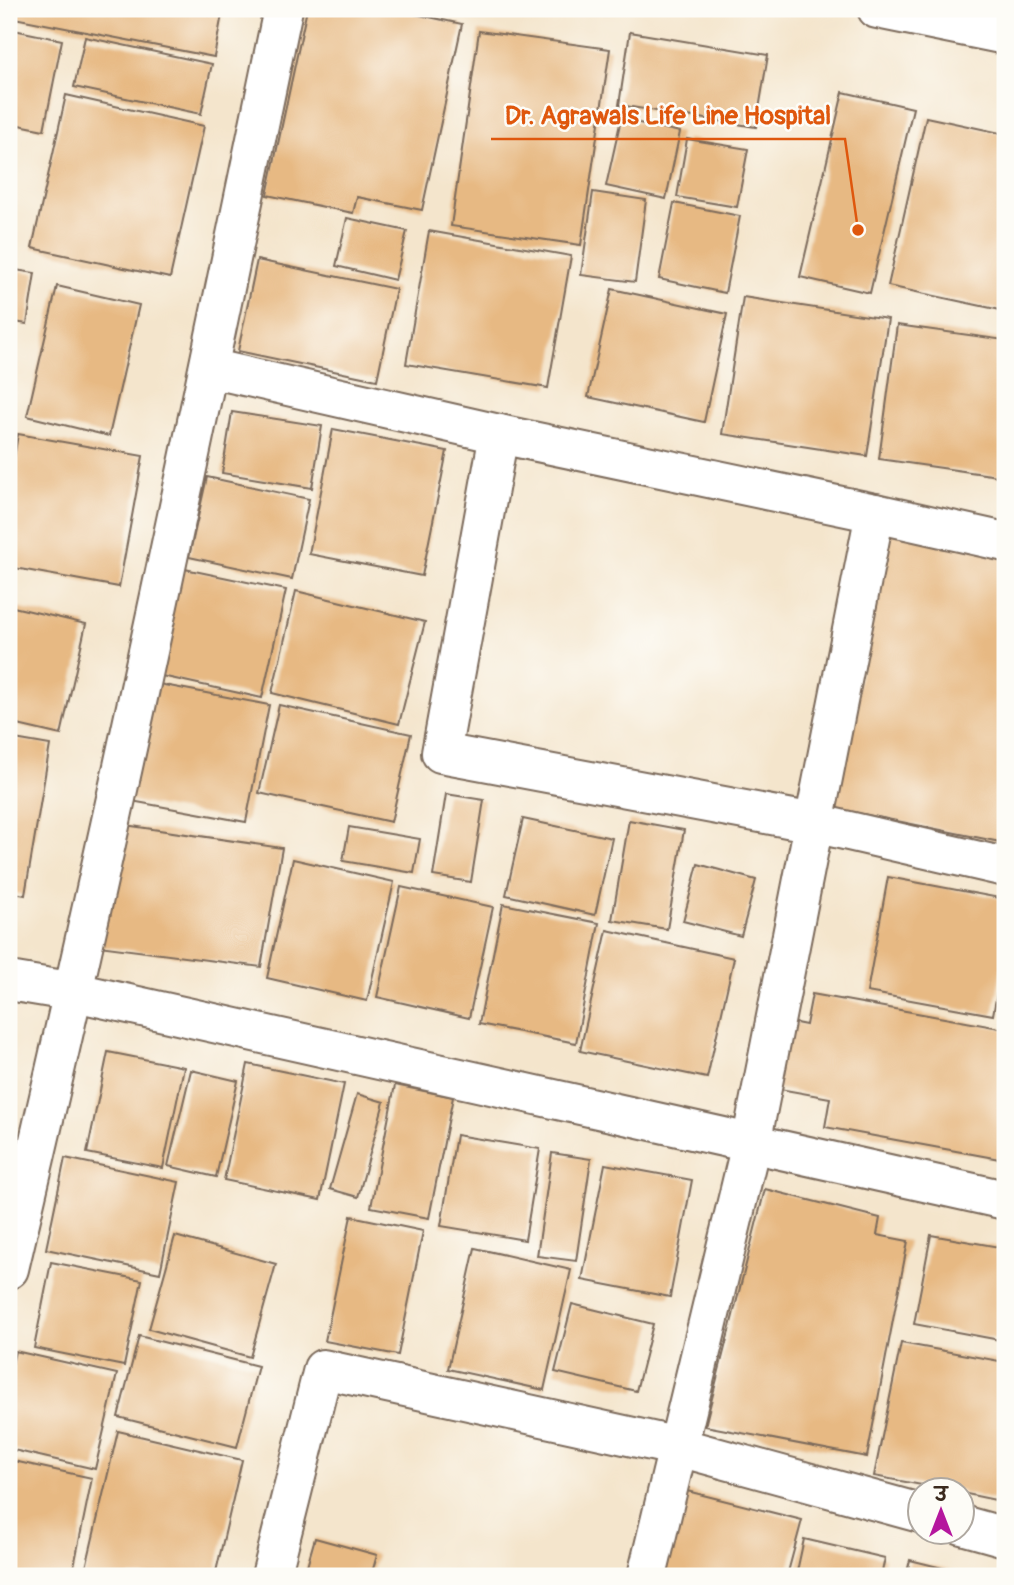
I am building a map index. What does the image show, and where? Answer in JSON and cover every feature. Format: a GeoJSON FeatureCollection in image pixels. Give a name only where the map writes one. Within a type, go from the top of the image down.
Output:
{"type":"FeatureCollection","features":[{"type":"Feature","properties":{"kind":"street"},"geometry":{"type":"LineString","coordinates":[[9,1269],[75,992],[283,9]]}},
{"type":"Feature","properties":{"kind":"street"},"geometry":{"type":"LineString","coordinates":[[877,9],[1005,35]]}},
{"type":"Feature","properties":{"kind":"street"},"geometry":{"type":"LineString","coordinates":[[209,368],[499,434],[1005,542]]}},
{"type":"Feature","properties":{"kind":"street"},"geometry":{"type":"LineString","coordinates":[[499,434],[441,753],[814,823],[1005,867]]}},
{"type":"Feature","properties":{"kind":"street"},"geometry":{"type":"LineString","coordinates":[[647,1576],[751,1143],[875,513]]}},
{"type":"Feature","properties":{"kind":"street"},"geometry":{"type":"LineString","coordinates":[[9,981],[75,992],[1005,1200]]}},
{"type":"Feature","properties":{"kind":"street"},"geometry":{"type":"LineString","coordinates":[[271,1576],[323,1369],[679,1447],[906,1509]]}},
{"type":"Feature","properties":{"kind":"street"},"geometry":{"type":"LineString","coordinates":[[976,1529],[1005,1536]]}},
{"type":"Feature","properties":{"kind":"building"},"geometry":{"type":"Polygon","coordinates":[[[9,9],[223,9],[214,57],[9,17],[9,9]]]}},
{"type":"Feature","properties":{"kind":"building"},"geometry":{"type":"Polygon","coordinates":[[[307,9],[391,9],[462,24],[422,210],[357,197],[353,213],[267,195],[307,9]]]}},
{"type":"Feature","properties":{"kind":"building"},"geometry":{"type":"Polygon","coordinates":[[[9,29],[62,40],[44,130],[9,123],[9,29]]]}},
{"type":"Feature","properties":{"kind":"building"},"geometry":{"type":"Polygon","coordinates":[[[479,31],[610,49],[581,245],[451,226],[479,31]]]}},
{"type":"Feature","properties":{"kind":"building"},"geometry":{"type":"Polygon","coordinates":[[[630,32],[768,55],[756,127],[619,105],[630,32]]]}},
{"type":"Feature","properties":{"kind":"building"},"geometry":{"type":"Polygon","coordinates":[[[85,37],[212,64],[201,114],[74,87],[85,37]]]}},
{"type":"Feature","properties":{"kind":"building"},"geometry":{"type":"Polygon","coordinates":[[[843,92],[913,108],[870,293],[800,277],[843,92]]]}},
{"type":"Feature","properties":{"kind":"building"},"geometry":{"type":"Polygon","coordinates":[[[66,95],[204,126],[170,278],[32,248],[66,95]]]}},
{"type":"Feature","properties":{"kind":"building"},"geometry":{"type":"Polygon","coordinates":[[[926,117],[1005,134],[1005,311],[888,286],[926,117]]]}},
{"type":"Feature","properties":{"kind":"building"},"geometry":{"type":"Polygon","coordinates":[[[621,119],[680,132],[666,199],[606,186],[621,119]]]}},
{"type":"Feature","properties":{"kind":"building"},"geometry":{"type":"Polygon","coordinates":[[[687,139],[748,149],[737,207],[677,197],[687,139]]]}},
{"type":"Feature","properties":{"kind":"building"},"geometry":{"type":"Polygon","coordinates":[[[593,192],[646,200],[635,282],[581,275],[593,192]]]}},
{"type":"Feature","properties":{"kind":"building"},"geometry":{"type":"Polygon","coordinates":[[[674,203],[740,216],[725,293],[659,279],[674,203]]]}},
{"type":"Feature","properties":{"kind":"building"},"geometry":{"type":"Polygon","coordinates":[[[347,218],[407,231],[395,280],[336,266],[347,218]]]}},
{"type":"Feature","properties":{"kind":"building"},"geometry":{"type":"Polygon","coordinates":[[[429,231],[571,256],[548,388],[406,364],[429,231]]]}},
{"type":"Feature","properties":{"kind":"building"},"geometry":{"type":"Polygon","coordinates":[[[257,260],[396,289],[377,380],[238,351],[257,260]]]}},
{"type":"Feature","properties":{"kind":"building"},"geometry":{"type":"Polygon","coordinates":[[[9,269],[35,273],[27,324],[9,321],[9,269]]]}},
{"type":"Feature","properties":{"kind":"building"},"geometry":{"type":"Polygon","coordinates":[[[57,286],[139,305],[109,436],[27,416],[57,286]]]}},
{"type":"Feature","properties":{"kind":"building"},"geometry":{"type":"Polygon","coordinates":[[[612,289],[727,314],[704,422],[588,397],[612,289]]]}},
{"type":"Feature","properties":{"kind":"building"},"geometry":{"type":"Polygon","coordinates":[[[743,297],[888,319],[867,456],[722,434],[743,297]]]}},
{"type":"Feature","properties":{"kind":"building"},"geometry":{"type":"Polygon","coordinates":[[[897,325],[1005,340],[1005,477],[879,459],[897,325]]]}},
{"type":"Feature","properties":{"kind":"building"},"geometry":{"type":"Polygon","coordinates":[[[232,412],[322,426],[312,488],[222,473],[232,412]]]}},
{"type":"Feature","properties":{"kind":"building"},"geometry":{"type":"Polygon","coordinates":[[[333,429],[447,451],[422,576],[309,554],[333,429]]]}},
{"type":"Feature","properties":{"kind":"building"},"geometry":{"type":"Polygon","coordinates":[[[18,434],[143,456],[119,587],[9,567],[9,488],[18,434]]]}},
{"type":"Feature","properties":{"kind":"building"},"geometry":{"type":"Polygon","coordinates":[[[207,477],[309,499],[292,579],[189,557],[207,477]]]}},
{"type":"Feature","properties":{"kind":"building"},"geometry":{"type":"Polygon","coordinates":[[[890,530],[1005,554],[1005,843],[833,808],[890,530]]]}},
{"type":"Feature","properties":{"kind":"building"},"geometry":{"type":"Polygon","coordinates":[[[180,568],[286,590],[262,698],[157,675],[180,568]]]}},
{"type":"Feature","properties":{"kind":"building"},"geometry":{"type":"Polygon","coordinates":[[[296,591],[425,622],[399,724],[272,693],[296,591]]]}},
{"type":"Feature","properties":{"kind":"building"},"geometry":{"type":"Polygon","coordinates":[[[9,606],[86,624],[61,735],[9,723],[9,606]]]}},
{"type":"Feature","properties":{"kind":"building"},"geometry":{"type":"Polygon","coordinates":[[[148,682],[269,705],[246,822],[126,800],[148,682]]]}},
{"type":"Feature","properties":{"kind":"building"},"geometry":{"type":"Polygon","coordinates":[[[279,705],[411,734],[391,822],[259,793],[279,705]]]}},
{"type":"Feature","properties":{"kind":"building"},"geometry":{"type":"Polygon","coordinates":[[[9,738],[50,745],[25,895],[9,892],[9,738]]]}},
{"type":"Feature","properties":{"kind":"building"},"geometry":{"type":"Polygon","coordinates":[[[446,794],[484,800],[471,882],[433,876],[446,794]]]}},
{"type":"Feature","properties":{"kind":"building"},"geometry":{"type":"Polygon","coordinates":[[[523,819],[612,838],[595,915],[506,895],[523,819]]]}},
{"type":"Feature","properties":{"kind":"building"},"geometry":{"type":"Polygon","coordinates":[[[629,820],[684,830],[667,929],[612,920],[629,820]]]}},
{"type":"Feature","properties":{"kind":"building"},"geometry":{"type":"Polygon","coordinates":[[[118,824],[282,848],[261,967],[91,945],[118,824]]]}},
{"type":"Feature","properties":{"kind":"building"},"geometry":{"type":"Polygon","coordinates":[[[349,827],[420,839],[414,873],[343,861],[349,827]]]}},
{"type":"Feature","properties":{"kind":"building"},"geometry":{"type":"Polygon","coordinates":[[[293,859],[394,882],[367,1001],[267,978],[293,859]]]}},
{"type":"Feature","properties":{"kind":"building"},"geometry":{"type":"Polygon","coordinates":[[[698,864],[756,880],[741,936],[683,921],[698,864]]]}},
{"type":"Feature","properties":{"kind":"building"},"geometry":{"type":"Polygon","coordinates":[[[888,877],[1005,899],[1005,949],[993,1015],[867,992],[888,877]]]}},
{"type":"Feature","properties":{"kind":"building"},"geometry":{"type":"Polygon","coordinates":[[[401,887],[493,907],[469,1018],[377,997],[401,887]]]}},
{"type":"Feature","properties":{"kind":"building"},"geometry":{"type":"Polygon","coordinates":[[[503,904],[599,923],[576,1043],[479,1024],[503,904]]]}},
{"type":"Feature","properties":{"kind":"building"},"geometry":{"type":"Polygon","coordinates":[[[607,930],[734,958],[707,1078],[580,1051],[607,930]]]}},
{"type":"Feature","properties":{"kind":"building"},"geometry":{"type":"Polygon","coordinates":[[[812,994],[1005,1029],[1005,1160],[825,1127],[830,1098],[774,1088],[786,1021],[806,1025],[812,994]]]}},
{"type":"Feature","properties":{"kind":"building"},"geometry":{"type":"Polygon","coordinates":[[[108,1052],[184,1067],[163,1168],[87,1153],[108,1052]]]}},
{"type":"Feature","properties":{"kind":"building"},"geometry":{"type":"Polygon","coordinates":[[[248,1064],[344,1084],[320,1200],[224,1180],[248,1064]]]}},
{"type":"Feature","properties":{"kind":"building"},"geometry":{"type":"Polygon","coordinates":[[[191,1070],[238,1081],[216,1177],[168,1166],[191,1070]]]}},
{"type":"Feature","properties":{"kind":"building"},"geometry":{"type":"Polygon","coordinates":[[[395,1085],[453,1097],[429,1218],[371,1207],[395,1085]]]}},
{"type":"Feature","properties":{"kind":"building"},"geometry":{"type":"Polygon","coordinates":[[[357,1094],[384,1102],[358,1197],[330,1189],[357,1094]]]}},
{"type":"Feature","properties":{"kind":"building"},"geometry":{"type":"Polygon","coordinates":[[[456,1135],[540,1149],[525,1240],[441,1226],[456,1135]]]}},
{"type":"Feature","properties":{"kind":"building"},"geometry":{"type":"Polygon","coordinates":[[[552,1153],[591,1159],[576,1261],[537,1256],[552,1153]]]}},
{"type":"Feature","properties":{"kind":"building"},"geometry":{"type":"Polygon","coordinates":[[[65,1158],[179,1182],[160,1273],[46,1249],[65,1158]]]}},
{"type":"Feature","properties":{"kind":"building"},"geometry":{"type":"Polygon","coordinates":[[[605,1164],[692,1180],[670,1297],[582,1280],[605,1164]]]}},
{"type":"Feature","properties":{"kind":"building"},"geometry":{"type":"Polygon","coordinates":[[[765,1189],[880,1218],[877,1235],[908,1241],[867,1457],[705,1426],[765,1189]]]}},
{"type":"Feature","properties":{"kind":"building"},"geometry":{"type":"Polygon","coordinates":[[[351,1216],[423,1231],[398,1355],[325,1341],[351,1216]]]}},
{"type":"Feature","properties":{"kind":"building"},"geometry":{"type":"Polygon","coordinates":[[[931,1235],[1005,1248],[1005,1341],[914,1324],[931,1235]]]}},
{"type":"Feature","properties":{"kind":"building"},"geometry":{"type":"Polygon","coordinates":[[[175,1236],[276,1264],[250,1357],[149,1329],[175,1236]]]}},
{"type":"Feature","properties":{"kind":"building"},"geometry":{"type":"Polygon","coordinates":[[[475,1248],[571,1270],[544,1390],[448,1369],[475,1248]]]}},
{"type":"Feature","properties":{"kind":"building"},"geometry":{"type":"Polygon","coordinates":[[[51,1262],[142,1280],[124,1366],[34,1348],[51,1262]]]}},
{"type":"Feature","properties":{"kind":"building"},"geometry":{"type":"Polygon","coordinates":[[[572,1304],[653,1324],[636,1391],[555,1372],[572,1304]]]}},
{"type":"Feature","properties":{"kind":"building"},"geometry":{"type":"Polygon","coordinates":[[[139,1336],[258,1366],[237,1447],[118,1417],[139,1336]]]}},
{"type":"Feature","properties":{"kind":"building"},"geometry":{"type":"Polygon","coordinates":[[[901,1343],[1005,1362],[1005,1502],[976,1496],[976,1476],[906,1476],[906,1482],[874,1476],[901,1343]]]}},
{"type":"Feature","properties":{"kind":"building"},"geometry":{"type":"Polygon","coordinates":[[[15,1351],[117,1374],[95,1469],[9,1449],[9,1378],[15,1351]]]}},
{"type":"Feature","properties":{"kind":"building"},"geometry":{"type":"Polygon","coordinates":[[[118,1431],[242,1460],[215,1576],[84,1576],[118,1431]]]}},
{"type":"Feature","properties":{"kind":"building"},"geometry":{"type":"Polygon","coordinates":[[[9,1460],[92,1478],[72,1576],[9,1576],[9,1460]]]}},
{"type":"Feature","properties":{"kind":"building"},"geometry":{"type":"Polygon","coordinates":[[[683,1490],[802,1520],[787,1576],[661,1576],[683,1490]]]}},
{"type":"Feature","properties":{"kind":"building"},"geometry":{"type":"Polygon","coordinates":[[[315,1538],[377,1555],[371,1576],[304,1576],[315,1538]]]}},
{"type":"Feature","properties":{"kind":"building"},"geometry":{"type":"Polygon","coordinates":[[[804,1539],[885,1558],[881,1576],[796,1576],[804,1539]]]}},
{"type":"Feature","properties":{"kind":"building"},"geometry":{"type":"Polygon","coordinates":[[[910,1560],[971,1575],[971,1576],[906,1576],[910,1560]]]}},
{"type":"Feature","properties":{"kind":"place","name":"Dr. Agrawals Life Line Hospital"},"geometry":{"type":"Point","coordinates":[858,230]}}]}
